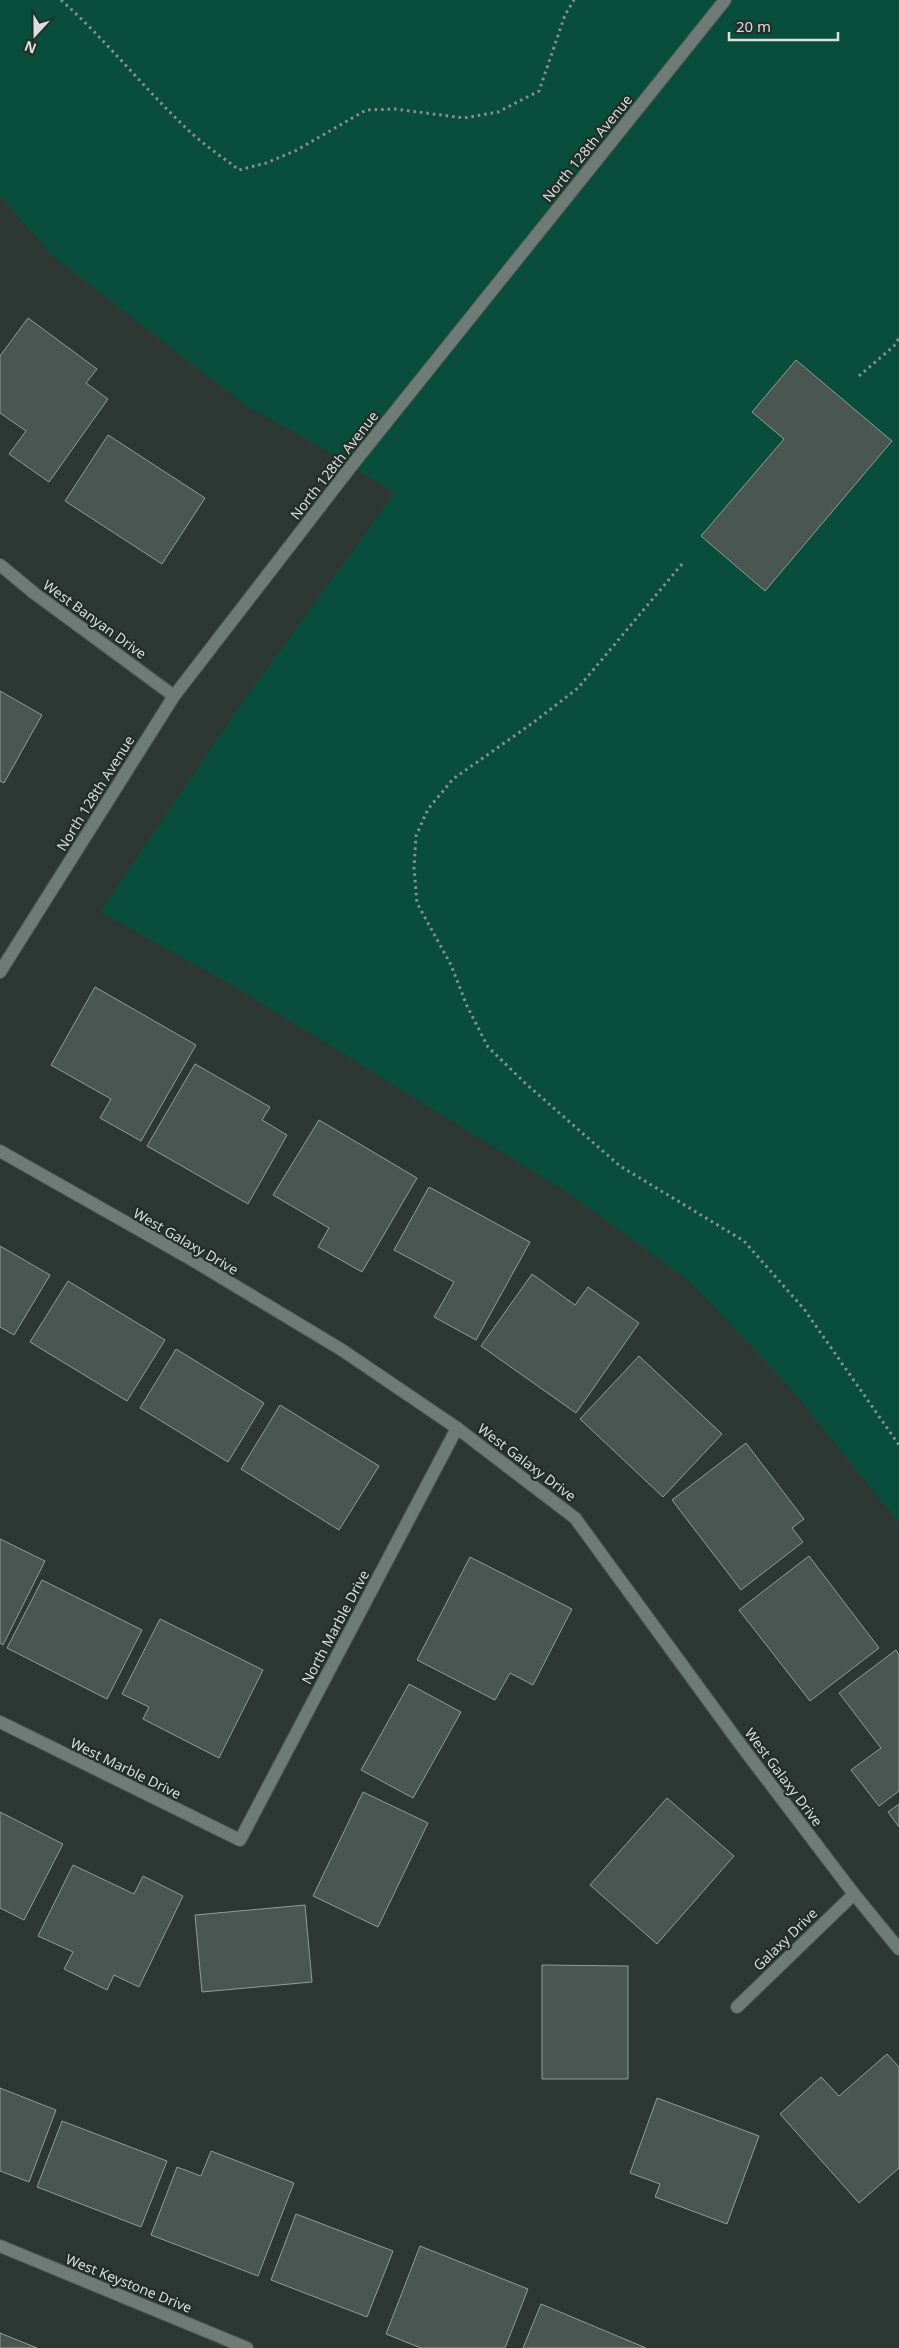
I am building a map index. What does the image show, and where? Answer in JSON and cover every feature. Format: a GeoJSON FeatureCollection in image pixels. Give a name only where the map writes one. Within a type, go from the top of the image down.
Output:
{"type":"FeatureCollection","features":[{"type":"Feature","properties":{"kind":"street","name":"North 128th Avenue"},"geometry":{"type":"LineString","coordinates":[[0,972],[174,696],[359,456],[725,0]]}},
{"type":"Feature","properties":{"kind":"street","name":"West Banyan Drive"},"geometry":{"type":"LineString","coordinates":[[0,565],[34,593],[174,696]]}},
{"type":"Feature","properties":{"kind":"street","name":"West Galaxy Drive"},"geometry":{"type":"LineString","coordinates":[[0,1151],[189,1258],[342,1350],[457,1428],[575,1518],[740,1744],[854,1894],[899,1949]]}},
{"type":"Feature","properties":{"kind":"street","name":"North Marble Drive"},"geometry":{"type":"LineString","coordinates":[[240,1840],[457,1428]]}},
{"type":"Feature","properties":{"kind":"street","name":"West Marble Drive"},"geometry":{"type":"LineString","coordinates":[[0,1722],[240,1840]]}},
{"type":"Feature","properties":{"kind":"street","name":"Galaxy Drive"},"geometry":{"type":"LineString","coordinates":[[738,2006],[854,1894]]}},
{"type":"Feature","properties":{"kind":"street","name":"West Keystone Drive"},"geometry":{"type":"LineString","coordinates":[[0,2246],[247,2348]]}},
{"type":"Feature","properties":{"kind":"path"},"geometry":{"type":"LineString","coordinates":[[61,0],[90,26],[134,76],[187,129],[239,170],[266,163],[297,150],[366,110],[395,109],[464,118],[498,112],[539,91],[565,15],[574,0]]}},
{"type":"Feature","properties":{"kind":"path"},"geometry":{"type":"LineString","coordinates":[[860,376],[894,346],[899,338]]}},
{"type":"Feature","properties":{"kind":"path"},"geometry":{"type":"LineString","coordinates":[[682,564],[578,688],[534,722],[453,779],[428,809],[416,836],[414,868],[417,903],[451,965],[467,1006],[488,1047],[620,1166],[744,1241],[804,1309],[899,1445]]}},
{"type":"Feature","properties":{"kind":"green space"},"geometry":{"type":"Polygon","coordinates":[[[0,0],[899,0],[899,1523],[788,1385],[689,1281],[570,1194],[232,985],[100,912],[240,706],[395,493],[301,436],[248,407],[54,257],[0,196],[0,0]]]}},
{"type":"Feature","properties":{"kind":"building"},"geometry":{"type":"Polygon","coordinates":[[[28,318],[97,369],[86,383],[108,399],[49,482],[9,454],[26,431],[0,413],[0,356],[28,318]]]}},
{"type":"Feature","properties":{"kind":"building"},"geometry":{"type":"Polygon","coordinates":[[[796,360],[892,441],[765,591],[701,536],[784,439],[752,412],[796,360]]]}},
{"type":"Feature","properties":{"kind":"building"},"geometry":{"type":"Polygon","coordinates":[[[108,435],[205,498],[162,564],[65,501],[108,435]]]}},
{"type":"Feature","properties":{"kind":"building"},"geometry":{"type":"Polygon","coordinates":[[[0,691],[42,715],[4,783],[0,781],[0,691]]]}},
{"type":"Feature","properties":{"kind":"building"},"geometry":{"type":"Polygon","coordinates":[[[95,987],[196,1045],[141,1141],[100,1118],[111,1099],[51,1065],[95,987]]]}},
{"type":"Feature","properties":{"kind":"building"},"geometry":{"type":"Polygon","coordinates":[[[195,1064],[270,1107],[262,1120],[287,1135],[248,1204],[147,1146],[195,1064]]]}},
{"type":"Feature","properties":{"kind":"building"},"geometry":{"type":"Polygon","coordinates":[[[319,1120],[417,1178],[362,1272],[318,1247],[329,1228],[273,1195],[319,1120]]]}},
{"type":"Feature","properties":{"kind":"building"},"geometry":{"type":"Polygon","coordinates":[[[429,1187],[530,1242],[476,1340],[434,1317],[454,1282],[394,1250],[429,1187]]]}},
{"type":"Feature","properties":{"kind":"building"},"geometry":{"type":"Polygon","coordinates":[[[0,1246],[50,1275],[14,1335],[0,1327],[0,1246]]]}},
{"type":"Feature","properties":{"kind":"building"},"geometry":{"type":"Polygon","coordinates":[[[532,1274],[575,1305],[588,1287],[639,1323],[576,1413],[481,1346],[532,1274]]]}},
{"type":"Feature","properties":{"kind":"building"},"geometry":{"type":"Polygon","coordinates":[[[68,1281],[165,1340],[127,1401],[30,1342],[68,1281]]]}},
{"type":"Feature","properties":{"kind":"building"},"geometry":{"type":"Polygon","coordinates":[[[176,1349],[264,1403],[228,1462],[140,1408],[176,1349]]]}},
{"type":"Feature","properties":{"kind":"building"},"geometry":{"type":"Polygon","coordinates":[[[639,1356],[722,1434],[663,1497],[580,1419],[639,1356]]]}},
{"type":"Feature","properties":{"kind":"building"},"geometry":{"type":"Polygon","coordinates":[[[280,1405],[379,1466],[339,1530],[241,1469],[280,1405]]]}},
{"type":"Feature","properties":{"kind":"building"},"geometry":{"type":"Polygon","coordinates":[[[746,1443],[804,1519],[792,1528],[803,1542],[741,1590],[672,1500],[746,1443]]]}},
{"type":"Feature","properties":{"kind":"building"},"geometry":{"type":"Polygon","coordinates":[[[0,1539],[45,1561],[3,1645],[0,1643],[0,1539]]]}},
{"type":"Feature","properties":{"kind":"building"},"geometry":{"type":"Polygon","coordinates":[[[809,1556],[879,1648],[810,1701],[739,1610],[809,1556]]]}},
{"type":"Feature","properties":{"kind":"building"},"geometry":{"type":"Polygon","coordinates":[[[470,1557],[572,1609],[533,1685],[510,1673],[495,1700],[417,1660],[470,1557]]]}},
{"type":"Feature","properties":{"kind":"building"},"geometry":{"type":"Polygon","coordinates":[[[42,1580],[142,1630],[107,1699],[7,1648],[42,1580]]]}},
{"type":"Feature","properties":{"kind":"building"},"geometry":{"type":"Polygon","coordinates":[[[160,1619],[263,1670],[219,1758],[143,1719],[149,1707],[122,1694],[160,1619]]]}},
{"type":"Feature","properties":{"kind":"building"},"geometry":{"type":"Polygon","coordinates":[[[896,1650],[899,1655],[899,1791],[879,1806],[851,1770],[881,1748],[839,1693],[896,1650]]]}},
{"type":"Feature","properties":{"kind":"building"},"geometry":{"type":"Polygon","coordinates":[[[409,1684],[461,1712],[413,1798],[361,1770],[409,1684]]]}},
{"type":"Feature","properties":{"kind":"building"},"geometry":{"type":"Polygon","coordinates":[[[363,1792],[428,1823],[378,1927],[313,1896],[363,1792]]]}},
{"type":"Feature","properties":{"kind":"building"},"geometry":{"type":"Polygon","coordinates":[[[667,1798],[734,1856],[657,1944],[590,1885],[667,1798]]]}},
{"type":"Feature","properties":{"kind":"building"},"geometry":{"type":"Polygon","coordinates":[[[899,1804],[899,1827],[888,1812],[899,1804]]]}},
{"type":"Feature","properties":{"kind":"building"},"geometry":{"type":"Polygon","coordinates":[[[0,1812],[63,1844],[24,1920],[0,1908],[0,1812]]]}},
{"type":"Feature","properties":{"kind":"building"},"geometry":{"type":"Polygon","coordinates":[[[73,1865],[134,1894],[143,1876],[183,1896],[139,1987],[114,1975],[107,1990],[64,1969],[73,1952],[38,1936],[73,1865]]]}},
{"type":"Feature","properties":{"kind":"building"},"geometry":{"type":"Polygon","coordinates":[[[305,1905],[312,1982],[202,1992],[195,1915],[305,1905]]]}},
{"type":"Feature","properties":{"kind":"building"},"geometry":{"type":"Polygon","coordinates":[[[542,1965],[628,1966],[628,2079],[542,2079],[542,1965]]]}},
{"type":"Feature","properties":{"kind":"building"},"geometry":{"type":"Polygon","coordinates":[[[887,2054],[899,2067],[899,2168],[859,2203],[780,2114],[821,2077],[839,2096],[887,2054]]]}},
{"type":"Feature","properties":{"kind":"building"},"geometry":{"type":"Polygon","coordinates":[[[0,2088],[56,2110],[29,2182],[0,2171],[0,2088]]]}},
{"type":"Feature","properties":{"kind":"building"},"geometry":{"type":"Polygon","coordinates":[[[657,2098],[759,2136],[727,2224],[655,2197],[660,2184],[630,2173],[657,2098]]]}},
{"type":"Feature","properties":{"kind":"building"},"geometry":{"type":"Polygon","coordinates":[[[62,2121],[167,2161],[141,2227],[37,2187],[62,2121]]]}},
{"type":"Feature","properties":{"kind":"building"},"geometry":{"type":"Polygon","coordinates":[[[211,2151],[294,2183],[258,2276],[151,2235],[177,2167],[201,2176],[211,2151]]]}},
{"type":"Feature","properties":{"kind":"building"},"geometry":{"type":"Polygon","coordinates":[[[296,2214],[393,2251],[367,2317],[271,2280],[296,2214]]]}},
{"type":"Feature","properties":{"kind":"building"},"geometry":{"type":"Polygon","coordinates":[[[420,2246],[528,2289],[505,2348],[421,2348],[386,2334],[420,2246]]]}},
{"type":"Feature","properties":{"kind":"building"},"geometry":{"type":"Polygon","coordinates":[[[541,2304],[646,2348],[523,2348],[541,2304]]]}},
{"type":"Feature","properties":{"kind":"building"},"geometry":{"type":"Polygon","coordinates":[[[0,2333],[37,2348],[0,2348],[0,2333]]]}}]}
